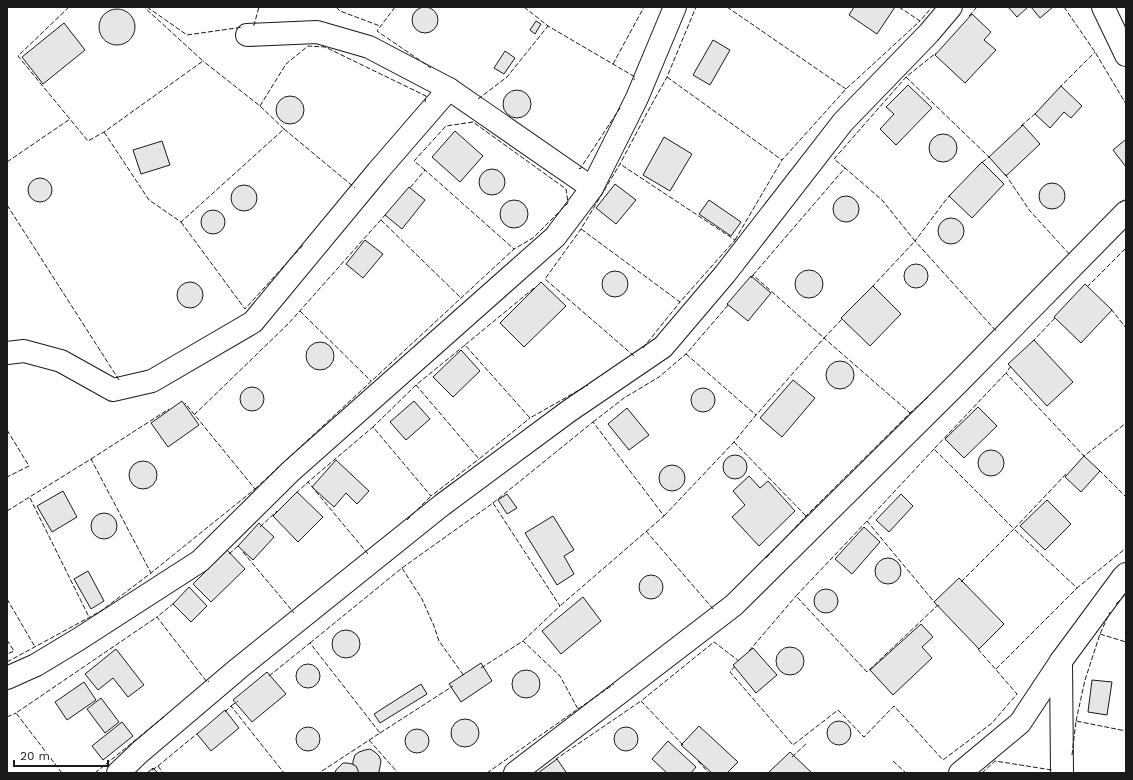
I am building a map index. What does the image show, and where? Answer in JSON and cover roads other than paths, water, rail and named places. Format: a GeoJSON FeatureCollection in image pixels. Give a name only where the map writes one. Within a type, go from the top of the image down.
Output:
{"type":"FeatureCollection","features":[{"type":"Feature","properties":{"kind":"street"},"geometry":{"type":"LineString","coordinates":[[7,678],[36,665],[200,561],[291,471],[555,237],[592,188],[637,98],[675,7]]}},
{"type":"Feature","properties":{"kind":"street"},"geometry":{"type":"LineString","coordinates":[[118,773],[140,752],[239,668],[442,505],[569,411],[663,347],[725,274],[843,122],[929,33],[951,7]]}},
{"type":"Feature","properties":{"kind":"street"},"geometry":{"type":"LineString","coordinates":[[1103,7],[1126,55]]}},
{"type":"Feature","properties":{"kind":"street"},"geometry":{"type":"LineString","coordinates":[[247,35],[317,32],[369,47],[449,89],[592,188]]}},
{"type":"Feature","properties":{"kind":"street"},"geometry":{"type":"LineString","coordinates":[[7,353],[24,351],[61,361],[113,390],[152,381],[253,322],[378,171],[449,89]]}},
{"type":"Feature","properties":{"kind":"street"},"geometry":{"type":"LineString","coordinates":[[515,773],[734,605],[1126,212]]}},
{"type":"Feature","properties":{"kind":"street"},"geometry":{"type":"LineString","coordinates":[[960,773],[1020,723],[1061,661],[1126,574]]}},
{"type":"Feature","properties":{"kind":"street"},"geometry":{"type":"LineString","coordinates":[[1061,661],[1062,773]]}}]}
